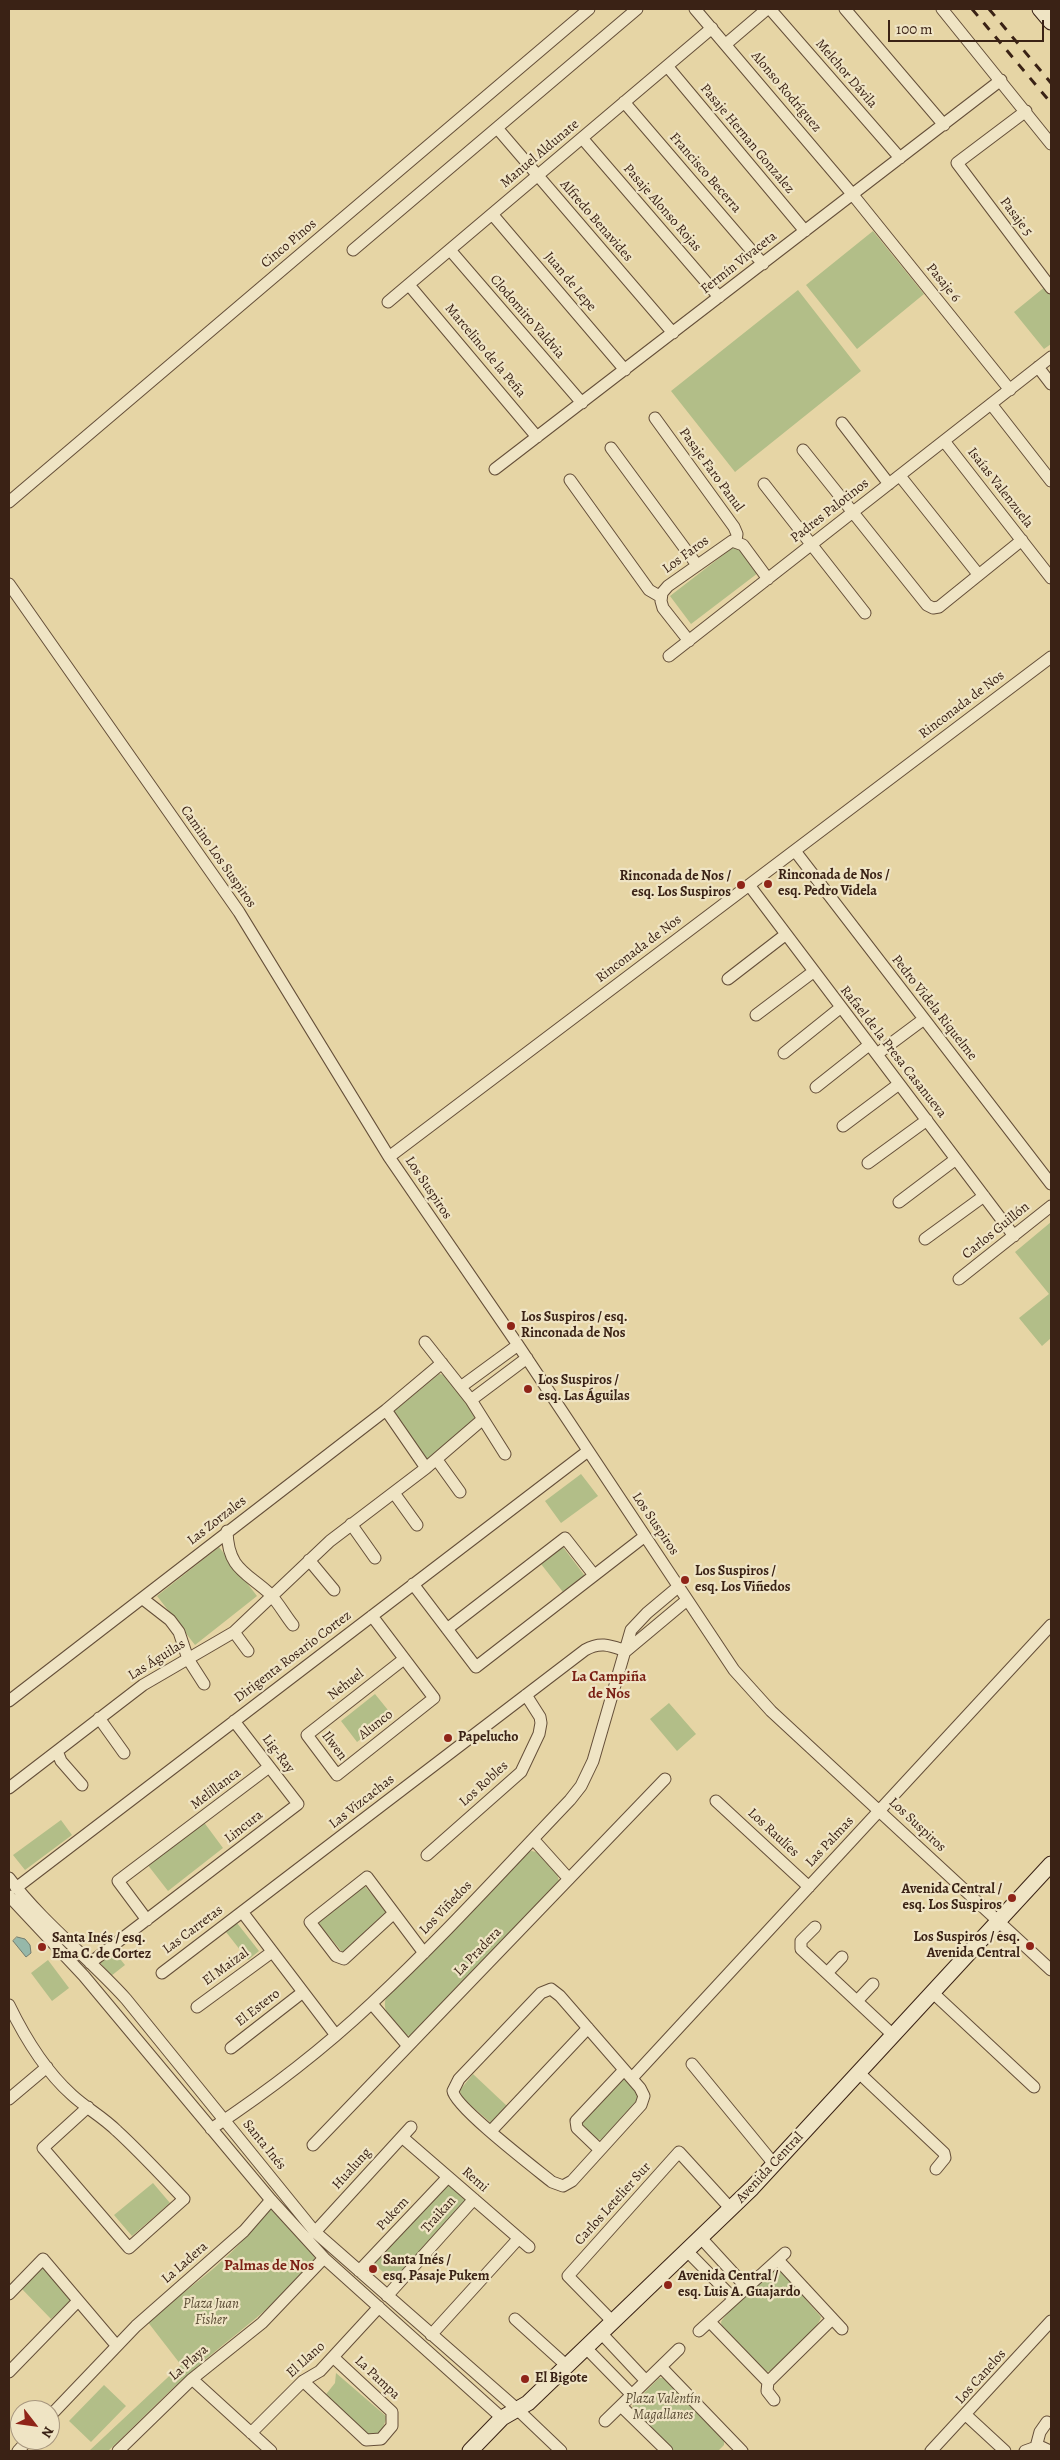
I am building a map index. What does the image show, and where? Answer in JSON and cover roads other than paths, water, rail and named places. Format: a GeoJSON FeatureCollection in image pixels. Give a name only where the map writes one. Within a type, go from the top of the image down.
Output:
{"type":"FeatureCollection","features":[{"type":"Feature","properties":{"kind":"street","name":"Cinco Pinos"},"geometry":{"type":"LineString","coordinates":[[9,502],[589,9]]}},
{"type":"Feature","properties":{"kind":"street"},"geometry":{"type":"LineString","coordinates":[[353,250],[637,9]]}},
{"type":"Feature","properties":{"kind":"street","name":"Alonso Rodríguez"},"geometry":{"type":"LineString","coordinates":[[696,9],[853,194]]}},
{"type":"Feature","properties":{"kind":"street"},"geometry":{"type":"LineString","coordinates":[[726,44],[769,9]]}},
{"type":"Feature","properties":{"kind":"street","name":"Melchor Dávila"},"geometry":{"type":"LineString","coordinates":[[769,9],[900,158]]}},
{"type":"Feature","properties":{"kind":"street"},"geometry":{"type":"LineString","coordinates":[[845,9],[944,125]]}},
{"type":"Feature","properties":{"kind":"street"},"geometry":{"type":"LineString","coordinates":[[942,9],[1051,144]]}},
{"type":"Feature","properties":{"kind":"street"},"geometry":{"type":"LineString","coordinates":[[1040,9],[1051,22]]}},
{"type":"Feature","properties":{"kind":"street","name":"Manuel Aldunate"},"geometry":{"type":"LineString","coordinates":[[388,302],[712,28]]}},
{"type":"Feature","properties":{"kind":"street","name":"Pasaje Hernan Gonzalez"},"geometry":{"type":"LineString","coordinates":[[667,66],[805,231]]}},
{"type":"Feature","properties":{"kind":"street","name":"Fermín Vivaceta"},"geometry":{"type":"LineString","coordinates":[[495,469],[1001,80]]}},
{"type":"Feature","properties":{"kind":"street","name":"Francisco Becerra"},"geometry":{"type":"LineString","coordinates":[[624,102],[763,264]]}},
{"type":"Feature","properties":{"kind":"street","name":"Pasaje 5"},"geometry":{"type":"LineString","coordinates":[[1026,111],[957,163],[1051,288]]}},
{"type":"Feature","properties":{"kind":"street","name":"Alfredo Benavides"},"geometry":{"type":"LineString","coordinates":[[497,128],[672,333]]}},
{"type":"Feature","properties":{"kind":"street","name":"Pasaje Alonso Rojas"},"geometry":{"type":"LineString","coordinates":[[582,138],[720,297]]}},
{"type":"Feature","properties":{"kind":"street","name":"Pasaje 6"},"geometry":{"type":"LineString","coordinates":[[853,194],[1010,390]]}},
{"type":"Feature","properties":{"kind":"street","name":"Juan de Lepe"},"geometry":{"type":"LineString","coordinates":[[492,214],[625,370]]}},
{"type":"Feature","properties":{"kind":"street","name":"Clodomiro Valdvia"},"geometry":{"type":"LineString","coordinates":[[450,250],[582,403]]}},
{"type":"Feature","properties":{"kind":"street","name":"Marcelino de la Peña"},"geometry":{"type":"LineString","coordinates":[[409,285],[537,437]]}},
{"type":"Feature","properties":{"kind":"street","name":"Padres Palotinos"},"geometry":{"type":"LineString","coordinates":[[669,656],[1051,357]]}},
{"type":"Feature","properties":{"kind":"street"},"geometry":{"type":"LineString","coordinates":[[1038,367],[1051,384]]}},
{"type":"Feature","properties":{"kind":"street"},"geometry":{"type":"LineString","coordinates":[[991,404],[1051,481]]}},
{"type":"Feature","properties":{"kind":"street","name":"Pasaje Faro Panul"},"geometry":{"type":"LineString","coordinates":[[655,418],[734,527],[737,534],[736,542]]}},
{"type":"Feature","properties":{"kind":"street"},"geometry":{"type":"LineString","coordinates":[[842,424],[889,484]]}},
{"type":"Feature","properties":{"kind":"street","name":"Isaías Valenzuela"},"geometry":{"type":"LineString","coordinates":[[944,441],[1051,578]]}},
{"type":"Feature","properties":{"kind":"street"},"geometry":{"type":"LineString","coordinates":[[611,448],[696,565]]}},
{"type":"Feature","properties":{"kind":"street"},"geometry":{"type":"LineString","coordinates":[[803,450],[927,605],[933,608],[939,607],[1022,540]]}},
{"type":"Feature","properties":{"kind":"street"},"geometry":{"type":"LineString","coordinates":[[900,476],[978,574]]}},
{"type":"Feature","properties":{"kind":"street"},"geometry":{"type":"LineString","coordinates":[[570,480],[649,590],[661,597],[663,608],[689,641]]}},
{"type":"Feature","properties":{"kind":"street"},"geometry":{"type":"LineString","coordinates":[[764,484],[865,612]]}},
{"type":"Feature","properties":{"kind":"street"},"geometry":{"type":"LineString","coordinates":[[736,542],[746,548],[768,579]]}},
{"type":"Feature","properties":{"kind":"street","name":"Los Faros"},"geometry":{"type":"LineString","coordinates":[[661,597],[664,589],[696,565],[725,544],[736,542]]}},
{"type":"Feature","properties":{"kind":"street","name":"Camino Los Suspiros"},"geometry":{"type":"LineString","coordinates":[[9,584],[238,912],[389,1157]]}},
{"type":"Feature","properties":{"kind":"street","name":"Rinconada de Nos"},"geometry":{"type":"LineString","coordinates":[[389,1157],[1051,657]]}},
{"type":"Feature","properties":{"kind":"street","name":"Pedro Videla Riquelme"},"geometry":{"type":"LineString","coordinates":[[795,851],[1051,1184]]}},
{"type":"Feature","properties":{"kind":"street","name":"Rafael de la Presa Casanueva"},"geometry":{"type":"LineString","coordinates":[[749,885],[1014,1236]]}},
{"type":"Feature","properties":{"kind":"street"},"geometry":{"type":"LineString","coordinates":[[728,979],[785,934]]}},
{"type":"Feature","properties":{"kind":"street"},"geometry":{"type":"LineString","coordinates":[[756,1015],[813,972]]}},
{"type":"Feature","properties":{"kind":"street"},"geometry":{"type":"LineString","coordinates":[[784,1053],[840,1008]]}},
{"type":"Feature","properties":{"kind":"street"},"geometry":{"type":"LineString","coordinates":[[816,1087],[924,1019]]}},
{"type":"Feature","properties":{"kind":"street"},"geometry":{"type":"LineString","coordinates":[[843,1126],[899,1084]]}},
{"type":"Feature","properties":{"kind":"street"},"geometry":{"type":"LineString","coordinates":[[868,1163],[927,1120]]}},
{"type":"Feature","properties":{"kind":"street","name":"Los Suspiros"},"geometry":{"type":"LineString","coordinates":[[389,1157],[527,1358],[734,1670],[758,1698],[1051,1970]]}},
{"type":"Feature","properties":{"kind":"street"},"geometry":{"type":"LineString","coordinates":[[899,1202],[956,1158]]}},
{"type":"Feature","properties":{"kind":"street"},"geometry":{"type":"LineString","coordinates":[[925,1239],[984,1196]]}},
{"type":"Feature","properties":{"kind":"street","name":"Carlos Guillón"},"geometry":{"type":"LineString","coordinates":[[959,1279],[1051,1206]]}},
{"type":"Feature","properties":{"kind":"street"},"geometry":{"type":"LineString","coordinates":[[425,1342],[462,1386],[505,1454]]}},
{"type":"Feature","properties":{"kind":"street"},"geometry":{"type":"LineString","coordinates":[[462,1386],[518,1345]]}},
{"type":"Feature","properties":{"kind":"street"},"geometry":{"type":"LineString","coordinates":[[471,1400],[527,1358]]}},
{"type":"Feature","properties":{"kind":"street","name":"Las Zorzales"},"geometry":{"type":"LineString","coordinates":[[9,1701],[386,1410],[442,1363]]}},
{"type":"Feature","properties":{"kind":"street"},"geometry":{"type":"LineString","coordinates":[[386,1410],[426,1468]]}},
{"type":"Feature","properties":{"kind":"street","name":"Las Águilas"},"geometry":{"type":"LineString","coordinates":[[9,1788],[143,1685],[234,1632],[271,1595],[351,1524],[437,1460],[484,1419]]}},
{"type":"Feature","properties":{"kind":"street","name":"Dirigenta Rosario Cortez"},"geometry":{"type":"LineString","coordinates":[[12,1892],[588,1451]]}},
{"type":"Feature","properties":{"kind":"street"},"geometry":{"type":"LineString","coordinates":[[437,1460],[460,1492]]}},
{"type":"Feature","properties":{"kind":"street"},"geometry":{"type":"LineString","coordinates":[[394,1493],[417,1525]]}},
{"type":"Feature","properties":{"kind":"street"},"geometry":{"type":"LineString","coordinates":[[351,1524],[375,1558]]}},
{"type":"Feature","properties":{"kind":"street"},"geometry":{"type":"LineString","coordinates":[[227,1531],[232,1555],[242,1572],[271,1595],[293,1625]]}},
{"type":"Feature","properties":{"kind":"street"},"geometry":{"type":"LineString","coordinates":[[413,1584],[476,1667],[645,1536]]}},
{"type":"Feature","properties":{"kind":"street"},"geometry":{"type":"LineString","coordinates":[[447,1629],[566,1538],[594,1575]]}},
{"type":"Feature","properties":{"kind":"street"},"geometry":{"type":"LineString","coordinates":[[309,1560],[334,1590]]}},
{"type":"Feature","properties":{"kind":"street","name":"Los Viñedos"},"geometry":{"type":"LineString","coordinates":[[211,2129],[372,2004],[424,1953],[570,1800],[590,1770],[631,1630],[635,1623],[678,1587]]}},
{"type":"Feature","properties":{"kind":"street"},"geometry":{"type":"LineString","coordinates":[[143,1599],[170,1620],[179,1632],[188,1659],[204,1684]]}},
{"type":"Feature","properties":{"kind":"street"},"geometry":{"type":"LineString","coordinates":[[626,1651],[687,1600]]}},
{"type":"Feature","properties":{"kind":"street"},"geometry":{"type":"LineString","coordinates":[[372,1616],[404,1659]]}},
{"type":"Feature","properties":{"kind":"street","name":"Las Palmas"},"geometry":{"type":"LineString","coordinates":[[600,2150],[577,2128],[576,2120],[628,2074],[809,1887],[1051,1626]]}},
{"type":"Feature","properties":{"kind":"street"},"geometry":{"type":"LineString","coordinates":[[234,1632],[248,1651]]}},
{"type":"Feature","properties":{"kind":"street","name":"Las Vizcachas"},"geometry":{"type":"LineString","coordinates":[[243,1913],[595,1644],[606,1644],[626,1651]]}},
{"type":"Feature","properties":{"kind":"street","name":"Alunco"},"geometry":{"type":"LineString","coordinates":[[337,1774],[434,1698],[404,1659]]}},
{"type":"Feature","properties":{"kind":"street","name":"Nehuel"},"geometry":{"type":"LineString","coordinates":[[307,1735],[404,1659]]}},
{"type":"Feature","properties":{"kind":"street","name":"Los Robles"},"geometry":{"type":"LineString","coordinates":[[427,1855],[521,1772],[539,1734],[541,1723],[540,1717],[526,1695]]}},
{"type":"Feature","properties":{"kind":"street"},"geometry":{"type":"LineString","coordinates":[[99,1718],[124,1753]]}},
{"type":"Feature","properties":{"kind":"street","name":"Lig-Ray"},"geometry":{"type":"LineString","coordinates":[[234,1721],[298,1804]]}},
{"type":"Feature","properties":{"kind":"street","name":"Ilwen"},"geometry":{"type":"LineString","coordinates":[[307,1735],[337,1774]]}},
{"type":"Feature","properties":{"kind":"street"},"geometry":{"type":"LineString","coordinates":[[57,1751],[61,1760],[82,1786]]}},
{"type":"Feature","properties":{"kind":"street","name":"Melillanca"},"geometry":{"type":"LineString","coordinates":[[147,1920],[118,1881],[269,1767]]}},
{"type":"Feature","properties":{"kind":"street","name":"La Pradera"},"geometry":{"type":"LineString","coordinates":[[313,2145],[665,1779]]}},
{"type":"Feature","properties":{"kind":"street","name":"Los Raulíes"},"geometry":{"type":"LineString","coordinates":[[716,1801],[809,1887]]}},
{"type":"Feature","properties":{"kind":"street","name":"Lincura"},"geometry":{"type":"LineString","coordinates":[[90,1963],[298,1804]]}},
{"type":"Feature","properties":{"kind":"street"},"geometry":{"type":"LineString","coordinates":[[533,1839],[569,1879]]}},
{"type":"Feature","properties":{"kind":"street","name":"Avenida Central"},"geometry":{"type":"LineString","coordinates":[[470,2451],[502,2418],[518,2410],[567,2366],[731,2209],[1051,1864]]}},
{"type":"Feature","properties":{"kind":"street"},"geometry":{"type":"LineString","coordinates":[[394,1913],[344,1959],[336,1956],[310,1922],[367,1877],[394,1913],[424,1953]]}},
{"type":"Feature","properties":{"kind":"street","name":"Santa Inés"},"geometry":{"type":"LineString","coordinates":[[9,1878],[12,1892],[271,2200],[324,2258],[502,2418]]}},
{"type":"Feature","properties":{"kind":"street","name":"Santa Inés"},"geometry":{"type":"LineString","coordinates":[[12,1892],[90,1963],[126,1999],[315,2232],[518,2410],[561,2451]]}},
{"type":"Feature","properties":{"kind":"street"},"geometry":{"type":"LineString","coordinates":[[243,1913],[335,2034]]}},
{"type":"Feature","properties":{"kind":"street","name":"Las Carretas"},"geometry":{"type":"LineString","coordinates":[[162,1973],[243,1913]]}},
{"type":"Feature","properties":{"kind":"street"},"geometry":{"type":"LineString","coordinates":[[815,1927],[801,1941],[800,1947],[893,2035]]}},
{"type":"Feature","properties":{"kind":"street","name":"El Maizal"},"geometry":{"type":"LineString","coordinates":[[197,2007],[272,1952]]}},
{"type":"Feature","properties":{"kind":"street"},"geometry":{"type":"LineString","coordinates":[[828,1972],[842,1957]]}},
{"type":"Feature","properties":{"kind":"street"},"geometry":{"type":"LineString","coordinates":[[857,2001],[873,1984]]}},
{"type":"Feature","properties":{"kind":"street"},"geometry":{"type":"LineString","coordinates":[[546,1990],[555,1991],[628,2074],[643,2092],[643,2102],[572,2181],[559,2186],[491,2131],[454,2098],[453,2089],[459,2078],[546,1990]]}},
{"type":"Feature","properties":{"kind":"street","name":"El Estero"},"geometry":{"type":"LineString","coordinates":[[231,2048],[303,1992]]}},
{"type":"Feature","properties":{"kind":"street"},"geometry":{"type":"LineString","coordinates":[[932,1992],[1034,2088]]}},
{"type":"Feature","properties":{"kind":"street"},"geometry":{"type":"LineString","coordinates":[[372,2004],[408,2046]]}},
{"type":"Feature","properties":{"kind":"street"},"geometry":{"type":"LineString","coordinates":[[9,2006],[11,2019],[32,2050],[72,2095],[88,2107],[116,2129],[184,2198],[129,2248],[43,2148],[88,2107]]}},
{"type":"Feature","properties":{"kind":"street"},"geometry":{"type":"LineString","coordinates":[[491,2131],[588,2028]]}},
{"type":"Feature","properties":{"kind":"street"},"geometry":{"type":"LineString","coordinates":[[692,2064],[774,2164]]}},
{"type":"Feature","properties":{"kind":"street"},"geometry":{"type":"LineString","coordinates":[[9,2100],[47,2067]]}},
{"type":"Feature","properties":{"kind":"street"},"geometry":{"type":"LineString","coordinates":[[858,2072],[944,2153],[945,2158],[936,2169]]}},
{"type":"Feature","properties":{"kind":"street","name":"Hualung"},"geometry":{"type":"LineString","coordinates":[[315,2232],[410,2127]]}},
{"type":"Feature","properties":{"kind":"street","name":"Remi"},"geometry":{"type":"LineString","coordinates":[[402,2137],[529,2246]]}},
{"type":"Feature","properties":{"kind":"street","name":"Carlos Letelier Sur"},"geometry":{"type":"LineString","coordinates":[[613,2322],[568,2276],[679,2152],[731,2209]]}},
{"type":"Feature","properties":{"kind":"street","name":"Pukem"},"geometry":{"type":"LineString","coordinates":[[359,2271],[448,2177]]}},
{"type":"Feature","properties":{"kind":"street","name":"Traikan"},"geometry":{"type":"LineString","coordinates":[[387,2296],[474,2199]]}},
{"type":"Feature","properties":{"kind":"street","name":"La Ladera"},"geometry":{"type":"LineString","coordinates":[[60,2405],[136,2326],[244,2231],[271,2200]]}},
{"type":"Feature","properties":{"kind":"street"},"geometry":{"type":"LineString","coordinates":[[431,2335],[519,2238]]}},
{"type":"Feature","properties":{"kind":"street"},"geometry":{"type":"LineString","coordinates":[[702,2238],[747,2288]]}},
{"type":"Feature","properties":{"kind":"street"},"geometry":{"type":"LineString","coordinates":[[687,2251],[734,2299]]}},
{"type":"Feature","properties":{"kind":"street"},"geometry":{"type":"LineString","coordinates":[[699,2331],[781,2256],[842,2329]]}},
{"type":"Feature","properties":{"kind":"street","name":"La Playa"},"geometry":{"type":"LineString","coordinates":[[118,2451],[192,2379],[262,2323],[324,2258]]}},
{"type":"Feature","properties":{"kind":"street"},"geometry":{"type":"LineString","coordinates":[[9,2294],[43,2259],[116,2346]]}},
{"type":"Feature","properties":{"kind":"street"},"geometry":{"type":"LineString","coordinates":[[9,2372],[78,2301]]}},
{"type":"Feature","properties":{"kind":"street","name":"El Llano"},"geometry":{"type":"LineString","coordinates":[[251,2433],[303,2381],[320,2371],[378,2307]]}},
{"type":"Feature","properties":{"kind":"street"},"geometry":{"type":"LineString","coordinates":[[515,2319],[567,2366]]}},
{"type":"Feature","properties":{"kind":"street"},"geometry":{"type":"LineString","coordinates":[[774,2400],[767,2391],[768,2382],[832,2319]]}},
{"type":"Feature","properties":{"kind":"street"},"geometry":{"type":"LineString","coordinates":[[710,2322],[768,2382]]}},
{"type":"Feature","properties":{"kind":"street","name":"Los Canelos"},"geometry":{"type":"LineString","coordinates":[[931,2451],[1051,2323]]}},
{"type":"Feature","properties":{"kind":"street"},"geometry":{"type":"LineString","coordinates":[[601,2333],[646,2381]]}},
{"type":"Feature","properties":{"kind":"street"},"geometry":{"type":"LineString","coordinates":[[586,2348],[632,2395]]}},
{"type":"Feature","properties":{"kind":"street"},"geometry":{"type":"LineString","coordinates":[[605,2421],[679,2350]]}},
{"type":"Feature","properties":{"kind":"street","name":"La Pampa"},"geometry":{"type":"LineString","coordinates":[[303,2381],[366,2440],[381,2439],[392,2426],[392,2412],[333,2357]]}},
{"type":"Feature","properties":{"kind":"street"},"geometry":{"type":"LineString","coordinates":[[660,2367],[736,2449]]}},
{"type":"Feature","properties":{"kind":"street"},"geometry":{"type":"LineString","coordinates":[[192,2379],[271,2451]]}},
{"type":"Feature","properties":{"kind":"street"},"geometry":{"type":"LineString","coordinates":[[621,2406],[667,2451]]}},
{"type":"Feature","properties":{"kind":"street"},"geometry":{"type":"LineString","coordinates":[[966,2415],[1005,2451]]}},
{"type":"Feature","properties":{"kind":"street"},"geometry":{"type":"LineString","coordinates":[[1047,2422],[1031,2449],[1050,2451]]}},
{"type":"Feature","properties":{"kind":"railway"},"geometry":{"type":"LineString","coordinates":[[972,9],[1051,103]]}},
{"type":"Feature","properties":{"kind":"railway"},"geometry":{"type":"LineString","coordinates":[[989,9],[1051,83]]}},
{"type":"Feature","properties":{"kind":"place","name":"Rinconada de Nos / esq. Pedro Videla"},"geometry":{"type":"Point","coordinates":[768,884]}},
{"type":"Feature","properties":{"kind":"place","name":"Rinconada de Nos / esq. Los Suspiros"},"geometry":{"type":"Point","coordinates":[741,885]}},
{"type":"Feature","properties":{"kind":"place","name":"Los Suspiros / esq. Rinconada de Nos"},"geometry":{"type":"Point","coordinates":[511,1326]}},
{"type":"Feature","properties":{"kind":"place","name":"Los Suspiros / esq. Las Águilas"},"geometry":{"type":"Point","coordinates":[528,1389]}},
{"type":"Feature","properties":{"kind":"place","name":"Los Suspiros / esq. Los Viñedos"},"geometry":{"type":"Point","coordinates":[685,1580]}},
{"type":"Feature","properties":{"kind":"place","name":"Papelucho"},"geometry":{"type":"Point","coordinates":[448,1738]}},
{"type":"Feature","properties":{"kind":"place","name":"Avenida Central / esq. Los Suspiros"},"geometry":{"type":"Point","coordinates":[1012,1898]}},
{"type":"Feature","properties":{"kind":"place","name":"Los Suspiros / esq. Avenida Central"},"geometry":{"type":"Point","coordinates":[1030,1946]}},
{"type":"Feature","properties":{"kind":"place","name":"Santa Inés / esq. Ema C. de Cortez"},"geometry":{"type":"Point","coordinates":[42,1947]}},
{"type":"Feature","properties":{"kind":"place","name":"Santa Inés / esq. Pasaje Pukem"},"geometry":{"type":"Point","coordinates":[373,2269]}},
{"type":"Feature","properties":{"kind":"place","name":"Avenida Central / esq. Luis A. Guajardo"},"geometry":{"type":"Point","coordinates":[668,2285]}},
{"type":"Feature","properties":{"kind":"place","name":"El Bigote"},"geometry":{"type":"Point","coordinates":[525,2379]}},
{"type":"Feature","properties":{"kind":"district","name":"La Campiña de Nos"},"geometry":{"type":"Point","coordinates":[609,1686]}},
{"type":"Feature","properties":{"kind":"district","name":"Palmas de Nos"},"geometry":{"type":"Point","coordinates":[269,2266]}},
{"type":"Feature","properties":{"kind":"park label","name":"Plaza Juan Fisher"},"geometry":{"type":"Point","coordinates":[211,2314]}},
{"type":"Feature","properties":{"kind":"park label","name":"Plaza Valentín Magallanes"},"geometry":{"type":"Point","coordinates":[663,2408]}}]}
